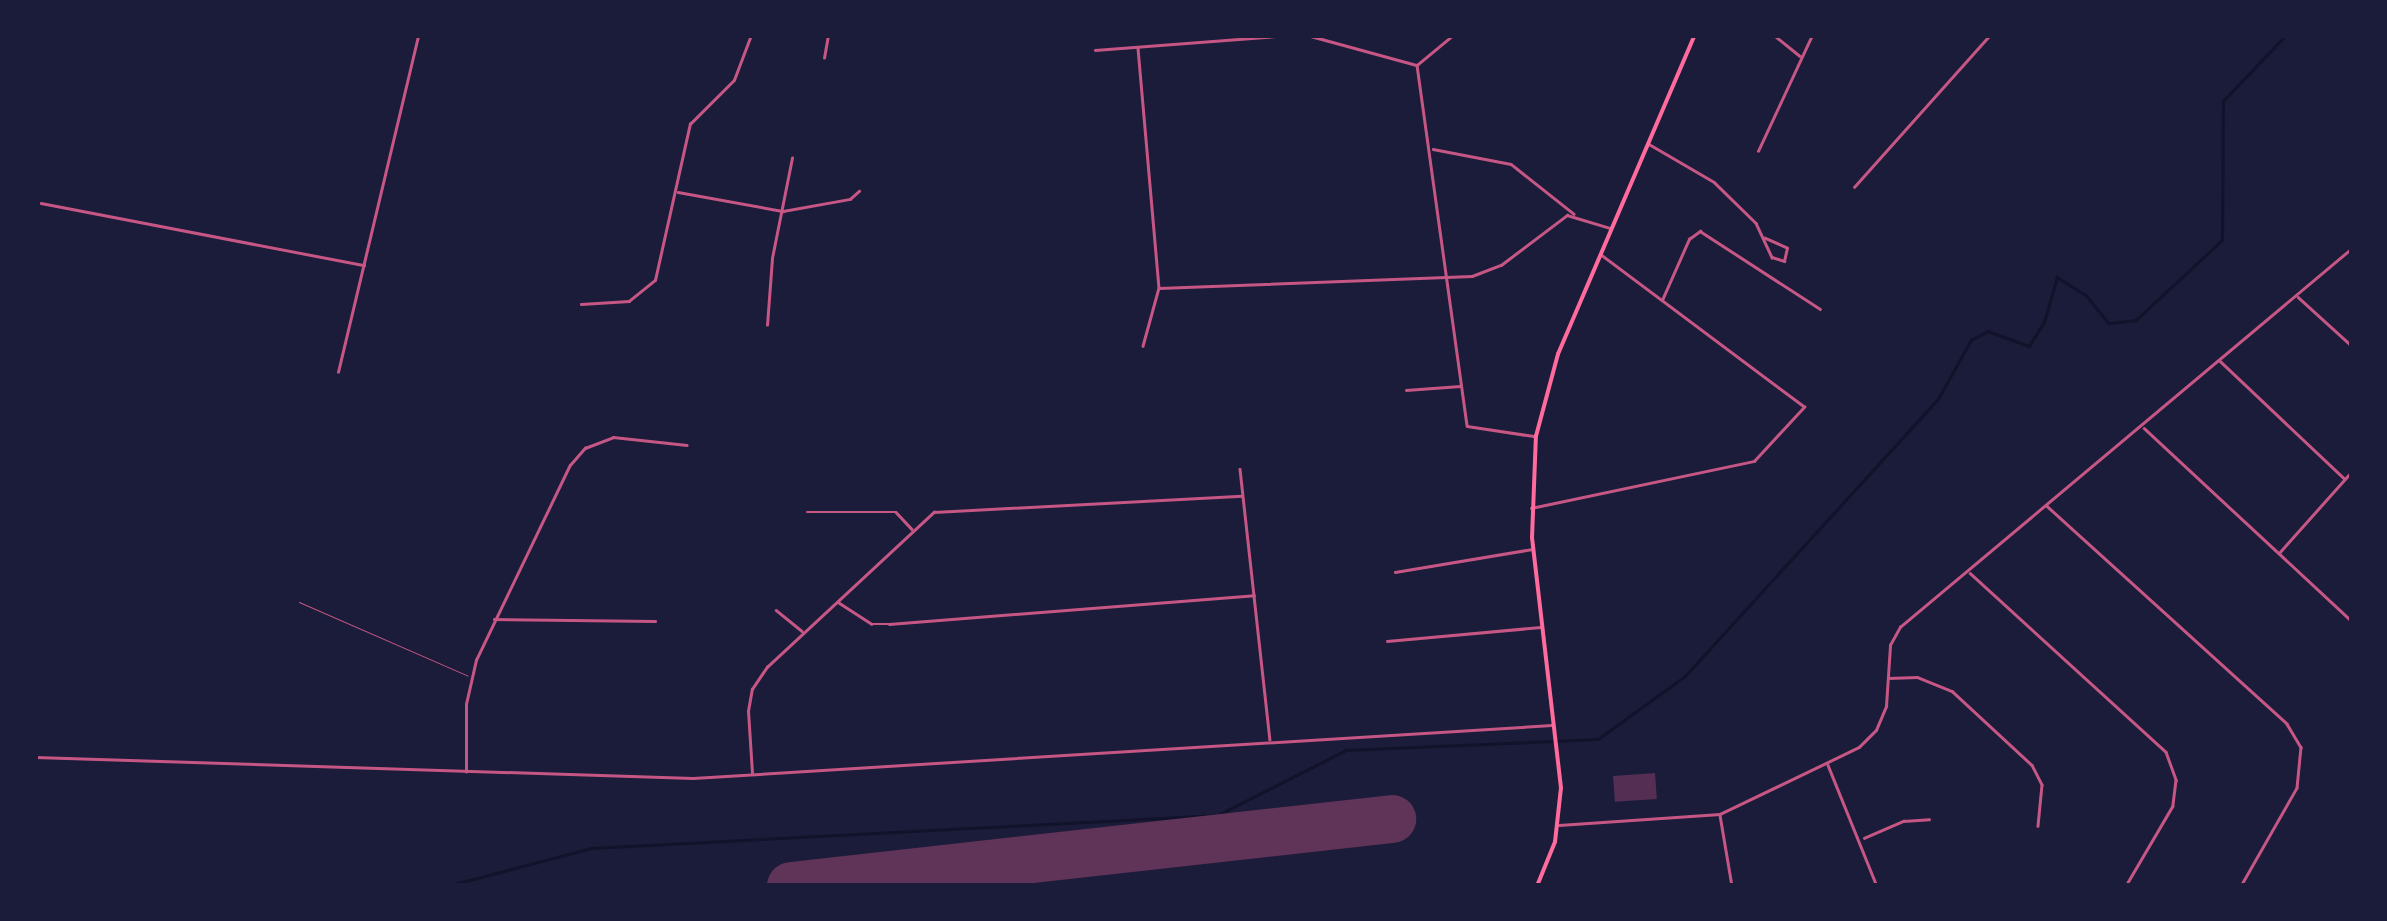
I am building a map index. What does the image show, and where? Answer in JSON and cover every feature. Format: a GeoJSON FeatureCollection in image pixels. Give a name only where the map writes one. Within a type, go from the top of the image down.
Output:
{"type":"FeatureCollection","features":[{"type":"Feature","properties":{"kind":"main road"},"geometry":{"type":"LineString","coordinates":[[1537,886],[1559,825],[1559,758],[1533,549],[1531,508],[1536,436],[1558,354],[1693,36]]}},
{"type":"Feature","properties":{"kind":"street"},"geometry":{"type":"LineString","coordinates":[[338,372],[418,35]]}},
{"type":"Feature","properties":{"kind":"street"},"geometry":{"type":"LineString","coordinates":[[581,304],[618,304],[650,286],[666,252],[690,124],[734,80],[751,35]]}},
{"type":"Feature","properties":{"kind":"street"},"geometry":{"type":"LineString","coordinates":[[824,58],[828,35]]}},
{"type":"Feature","properties":{"kind":"street"},"geometry":{"type":"LineString","coordinates":[[1095,50],[1288,35]]}},
{"type":"Feature","properties":{"kind":"street"},"geometry":{"type":"LineString","coordinates":[[1306,35],[1417,65]]}},
{"type":"Feature","properties":{"kind":"street"},"geometry":{"type":"LineString","coordinates":[[1417,65],[1453,35]]}},
{"type":"Feature","properties":{"kind":"street"},"geometry":{"type":"LineString","coordinates":[[1774,35],[1800,56]]}},
{"type":"Feature","properties":{"kind":"street"},"geometry":{"type":"LineString","coordinates":[[1758,151],[1812,35]]}},
{"type":"Feature","properties":{"kind":"street"},"geometry":{"type":"LineString","coordinates":[[1854,187],[1990,35]]}},
{"type":"Feature","properties":{"kind":"street"},"geometry":{"type":"LineString","coordinates":[[1138,48],[1159,288],[1143,346]]}},
{"type":"Feature","properties":{"kind":"street"},"geometry":{"type":"LineString","coordinates":[[1417,65],[1432,150],[1461,386],[1471,431],[1536,436]]}},
{"type":"Feature","properties":{"kind":"street"},"geometry":{"type":"LineString","coordinates":[[1648,143],[1705,174],[1765,238],[1772,257],[1787,258],[1784,245],[1765,238]]}},
{"type":"Feature","properties":{"kind":"street"},"geometry":{"type":"LineString","coordinates":[[1432,150],[1511,164],[1574,214],[1611,228]]}},
{"type":"Feature","properties":{"kind":"street"},"geometry":{"type":"LineString","coordinates":[[768,325],[792,158]]}},
{"type":"Feature","properties":{"kind":"street"},"geometry":{"type":"LineString","coordinates":[[677,192],[783,212],[850,199],[859,191]]}},
{"type":"Feature","properties":{"kind":"street"},"geometry":{"type":"LineString","coordinates":[[42,204],[365,266]]}},
{"type":"Feature","properties":{"kind":"street"},"geometry":{"type":"LineString","coordinates":[[1159,288],[1447,278],[1492,270],[1552,223],[1574,214]]}},
{"type":"Feature","properties":{"kind":"street"},"geometry":{"type":"LineString","coordinates":[[1662,301],[1689,239],[1700,231],[1820,309]]}},
{"type":"Feature","properties":{"kind":"street"},"geometry":{"type":"LineString","coordinates":[[1559,825],[1720,814],[1828,764],[1876,730],[1890,645],[1900,627],[2352,248]]}},
{"type":"Feature","properties":{"kind":"street"},"geometry":{"type":"LineString","coordinates":[[1531,508],[1754,461],[1804,408],[1599,254]]}},
{"type":"Feature","properties":{"kind":"street"},"geometry":{"type":"LineString","coordinates":[[2297,296],[2352,346]]}},
{"type":"Feature","properties":{"kind":"street"},"geometry":{"type":"LineString","coordinates":[[2219,360],[2346,479]]}},
{"type":"Feature","properties":{"kind":"street"},"geometry":{"type":"LineString","coordinates":[[1406,390],[1461,386]]}},
{"type":"Feature","properties":{"kind":"street"},"geometry":{"type":"LineString","coordinates":[[2142,426],[2352,621]]}},
{"type":"Feature","properties":{"kind":"street"},"geometry":{"type":"LineString","coordinates":[[466,772],[471,678],[492,619],[585,448],[613,437],[687,445]]}},
{"type":"Feature","properties":{"kind":"street"},"geometry":{"type":"LineString","coordinates":[[1240,469],[1270,739]]}},
{"type":"Feature","properties":{"kind":"street"},"geometry":{"type":"LineString","coordinates":[[2278,554],[2352,471]]}},
{"type":"Feature","properties":{"kind":"street"},"geometry":{"type":"LineString","coordinates":[[752,775],[752,689],[804,632],[913,530],[948,507],[1242,496]]}},
{"type":"Feature","properties":{"kind":"street"},"geometry":{"type":"LineString","coordinates":[[2046,505],[2287,724],[2301,747],[2298,788],[2241,886]]}},
{"type":"Feature","properties":{"kind":"street"},"geometry":{"type":"LineString","coordinates":[[807,512],[896,512],[913,530]]}},
{"type":"Feature","properties":{"kind":"street"},"geometry":{"type":"LineString","coordinates":[[1395,572],[1533,549]]}},
{"type":"Feature","properties":{"kind":"street"},"geometry":{"type":"LineString","coordinates":[[1968,571],[2166,752],[2176,780],[2173,806],[2126,886]]}},
{"type":"Feature","properties":{"kind":"street"},"geometry":{"type":"LineString","coordinates":[[837,601],[872,624],[889,624],[1254,595]]}},
{"type":"Feature","properties":{"kind":"street"},"geometry":{"type":"LineString","coordinates":[[776,610],[804,632]]}},
{"type":"Feature","properties":{"kind":"street"},"geometry":{"type":"LineString","coordinates":[[492,619],[655,621]]}},
{"type":"Feature","properties":{"kind":"street"},"geometry":{"type":"LineString","coordinates":[[1387,641],[1542,627]]}},
{"type":"Feature","properties":{"kind":"street"},"geometry":{"type":"LineString","coordinates":[[1887,678],[1918,677],[1952,691],[2032,765],[2042,785],[2038,826]]}},
{"type":"Feature","properties":{"kind":"street"},"geometry":{"type":"LineString","coordinates":[[35,757],[466,772],[752,775],[1270,739],[1554,725]]}},
{"type":"Feature","properties":{"kind":"street"},"geometry":{"type":"LineString","coordinates":[[1828,764],[1862,839],[1876,886]]}},
{"type":"Feature","properties":{"kind":"street"},"geometry":{"type":"LineString","coordinates":[[1720,814],[1732,886]]}},
{"type":"Feature","properties":{"kind":"street"},"geometry":{"type":"LineString","coordinates":[[1862,839],[1903,821],[1929,819]]}},
{"type":"Feature","properties":{"kind":"lane"},"geometry":{"type":"LineString","coordinates":[[299,602],[471,678]]}},
{"type":"Feature","properties":{"kind":"building"},"geometry":{"type":"Polygon","coordinates":[[[1655,773],[1657,799],[1615,802],[1613,776],[1655,773]]]}},
{"type":"Feature","properties":{"kind":"waterway"},"geometry":{"type":"LineString","coordinates":[[447,886],[592,848],[1218,815],[1346,750],[1598,739],[1685,676],[1938,399],[1971,340],[1988,331],[2029,346],[2044,322],[2057,277],[2086,295],[2109,323],[2136,320],[2222,240],[2223,101],[2286,35]]}},
{"type":"Feature","properties":{"kind":"runway"},"geometry":{"type":"LineString","coordinates":[[791,886],[1392,819]]}}]}
